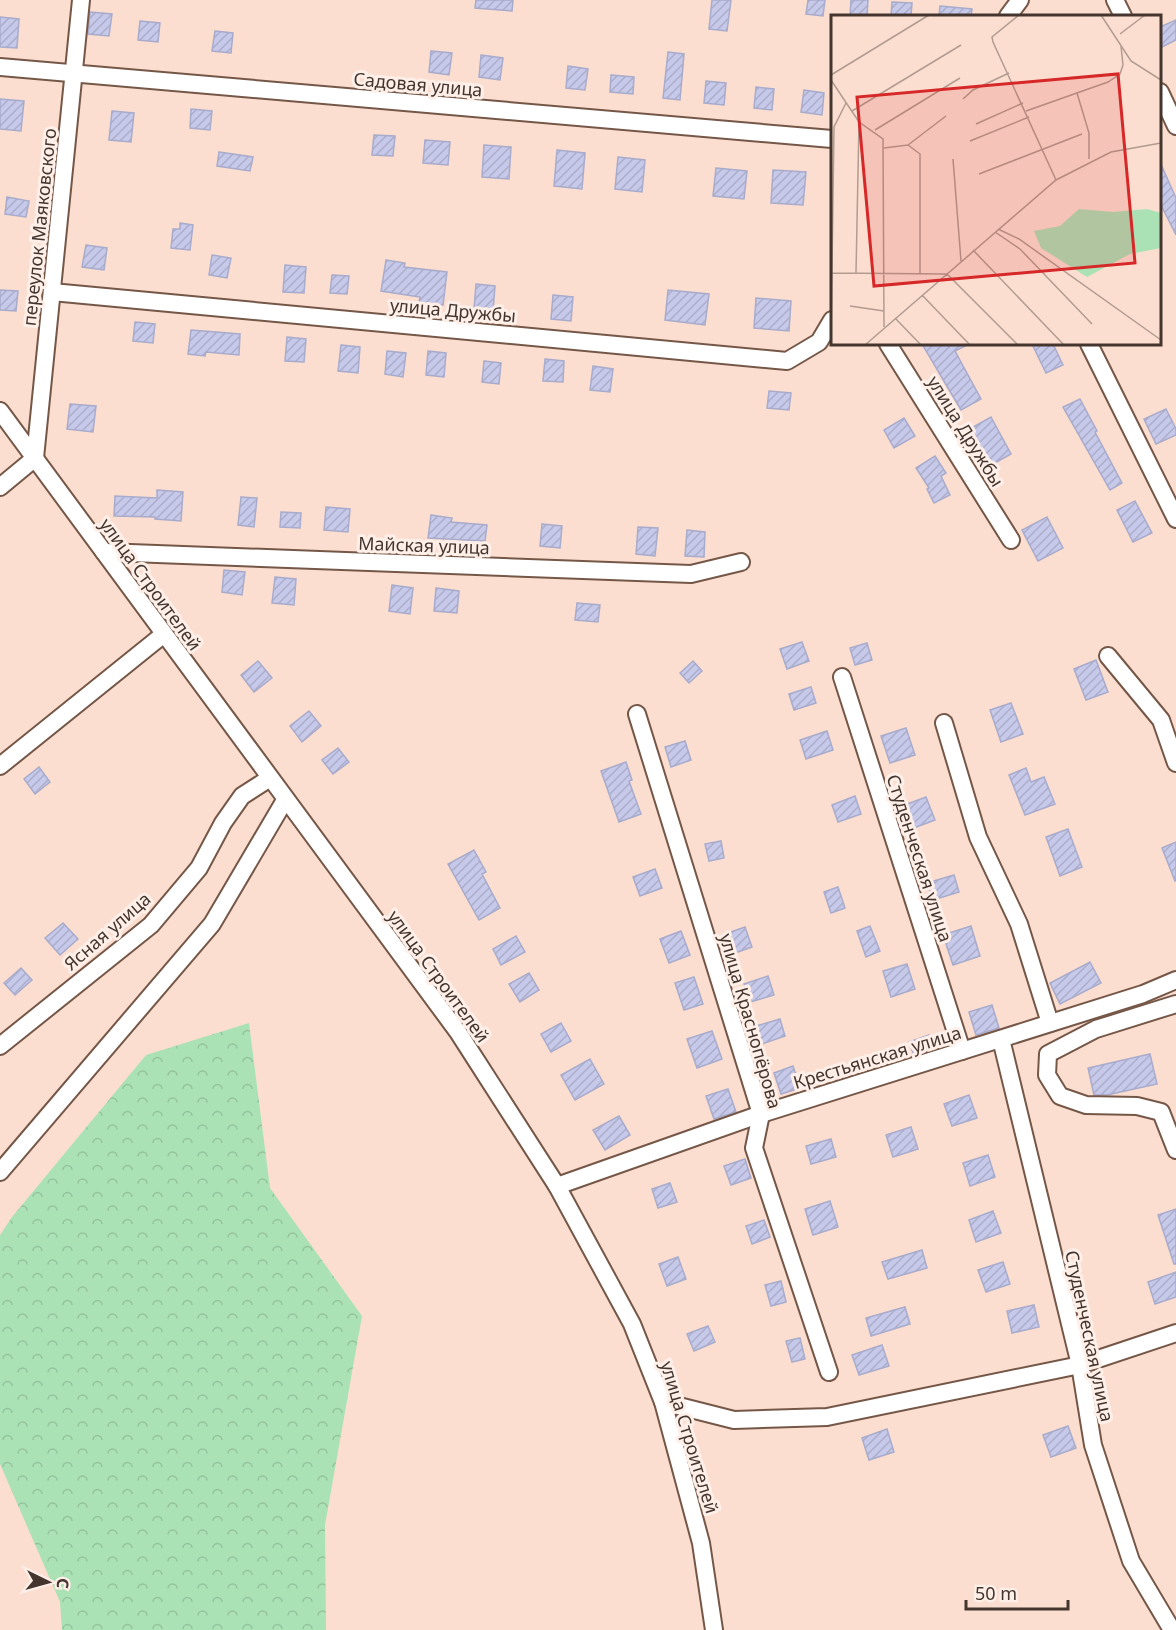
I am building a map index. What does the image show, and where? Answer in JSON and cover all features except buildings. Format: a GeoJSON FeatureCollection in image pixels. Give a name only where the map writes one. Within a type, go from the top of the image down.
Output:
{"type":"FeatureCollection","features":[{"type":"Feature","properties":{"kind":"street","name":"переулок Маяковского"},"geometry":{"type":"LineString","coordinates":[[35,458],[81,0]]}},
{"type":"Feature","properties":{"kind":"street"},"geometry":{"type":"LineString","coordinates":[[1009,15],[1020,0]]}},
{"type":"Feature","properties":{"kind":"street"},"geometry":{"type":"LineString","coordinates":[[1115,0],[1122,15]]}},
{"type":"Feature","properties":{"kind":"street","name":"Садовая улица"},"geometry":{"type":"LineString","coordinates":[[0,67],[831,139]]}},
{"type":"Feature","properties":{"kind":"street"},"geometry":{"type":"LineString","coordinates":[[1161,94],[1176,126]]}},
{"type":"Feature","properties":{"kind":"street","name":"улица Дружбы"},"geometry":{"type":"LineString","coordinates":[[52,292],[787,361],[819,342],[831,322]]}},
{"type":"Feature","properties":{"kind":"street","name":"улица Дружбы"},"geometry":{"type":"LineString","coordinates":[[889,345],[1011,540]]}},
{"type":"Feature","properties":{"kind":"street"},"geometry":{"type":"LineString","coordinates":[[1089,345],[1176,519]]}},
{"type":"Feature","properties":{"kind":"street","name":"улица Строителей"},"geometry":{"type":"LineString","coordinates":[[0,411],[458,1032],[557,1186],[632,1324],[663,1402],[701,1542],[714,1630]]}},
{"type":"Feature","properties":{"kind":"street"},"geometry":{"type":"LineString","coordinates":[[0,487],[35,458]]}},
{"type":"Feature","properties":{"kind":"street","name":"Майская улица"},"geometry":{"type":"LineString","coordinates":[[104,552],[691,574],[741,562]]}},
{"type":"Feature","properties":{"kind":"street"},"geometry":{"type":"LineString","coordinates":[[0,766],[164,634]]}},
{"type":"Feature","properties":{"kind":"street"},"geometry":{"type":"LineString","coordinates":[[1108,656],[1161,720],[1176,763]]}},
{"type":"Feature","properties":{"kind":"street","name":"Студенческая улица"},"geometry":{"type":"LineString","coordinates":[[842,677],[962,1051]]}},
{"type":"Feature","properties":{"kind":"street","name":"улица Краснопёрова"},"geometry":{"type":"LineString","coordinates":[[637,714],[761,1114],[754,1148],[828,1372]]}},
{"type":"Feature","properties":{"kind":"street"},"geometry":{"type":"LineString","coordinates":[[944,723],[978,837],[1019,924],[1050,1023]]}},
{"type":"Feature","properties":{"kind":"street","name":"Ясная улица"},"geometry":{"type":"LineString","coordinates":[[0,1046],[151,924],[199,867],[223,823],[242,796],[270,778]]}},
{"type":"Feature","properties":{"kind":"street"},"geometry":{"type":"LineString","coordinates":[[0,1172],[212,924],[285,800]]}},
{"type":"Feature","properties":{"kind":"street","name":"Крестьянская улица"},"geometry":{"type":"LineString","coordinates":[[557,1186],[761,1114],[1143,994],[1176,980]]}},
{"type":"Feature","properties":{"kind":"street"},"geometry":{"type":"LineString","coordinates":[[1176,1004],[1096,1029],[1048,1054],[1047,1076],[1060,1096],[1086,1106],[1137,1106],[1161,1112],[1176,1150]]}},
{"type":"Feature","properties":{"kind":"street","name":"Студенческая улица"},"geometry":{"type":"LineString","coordinates":[[1001,1039],[1080,1365],[1093,1445],[1131,1561],[1172,1630]]}},
{"type":"Feature","properties":{"kind":"street"},"geometry":{"type":"LineString","coordinates":[[663,1402],[734,1420],[827,1417],[1080,1365],[1176,1333]]}},
{"type":"Feature","properties":{"kind":"green space"},"geometry":{"type":"Polygon","coordinates":[[[249,1023],[270,1188],[362,1316],[325,1525],[326,1630],[62,1630],[60,1602],[0,1464],[0,1235],[12,1217],[146,1055],[249,1023]]]}}]}
